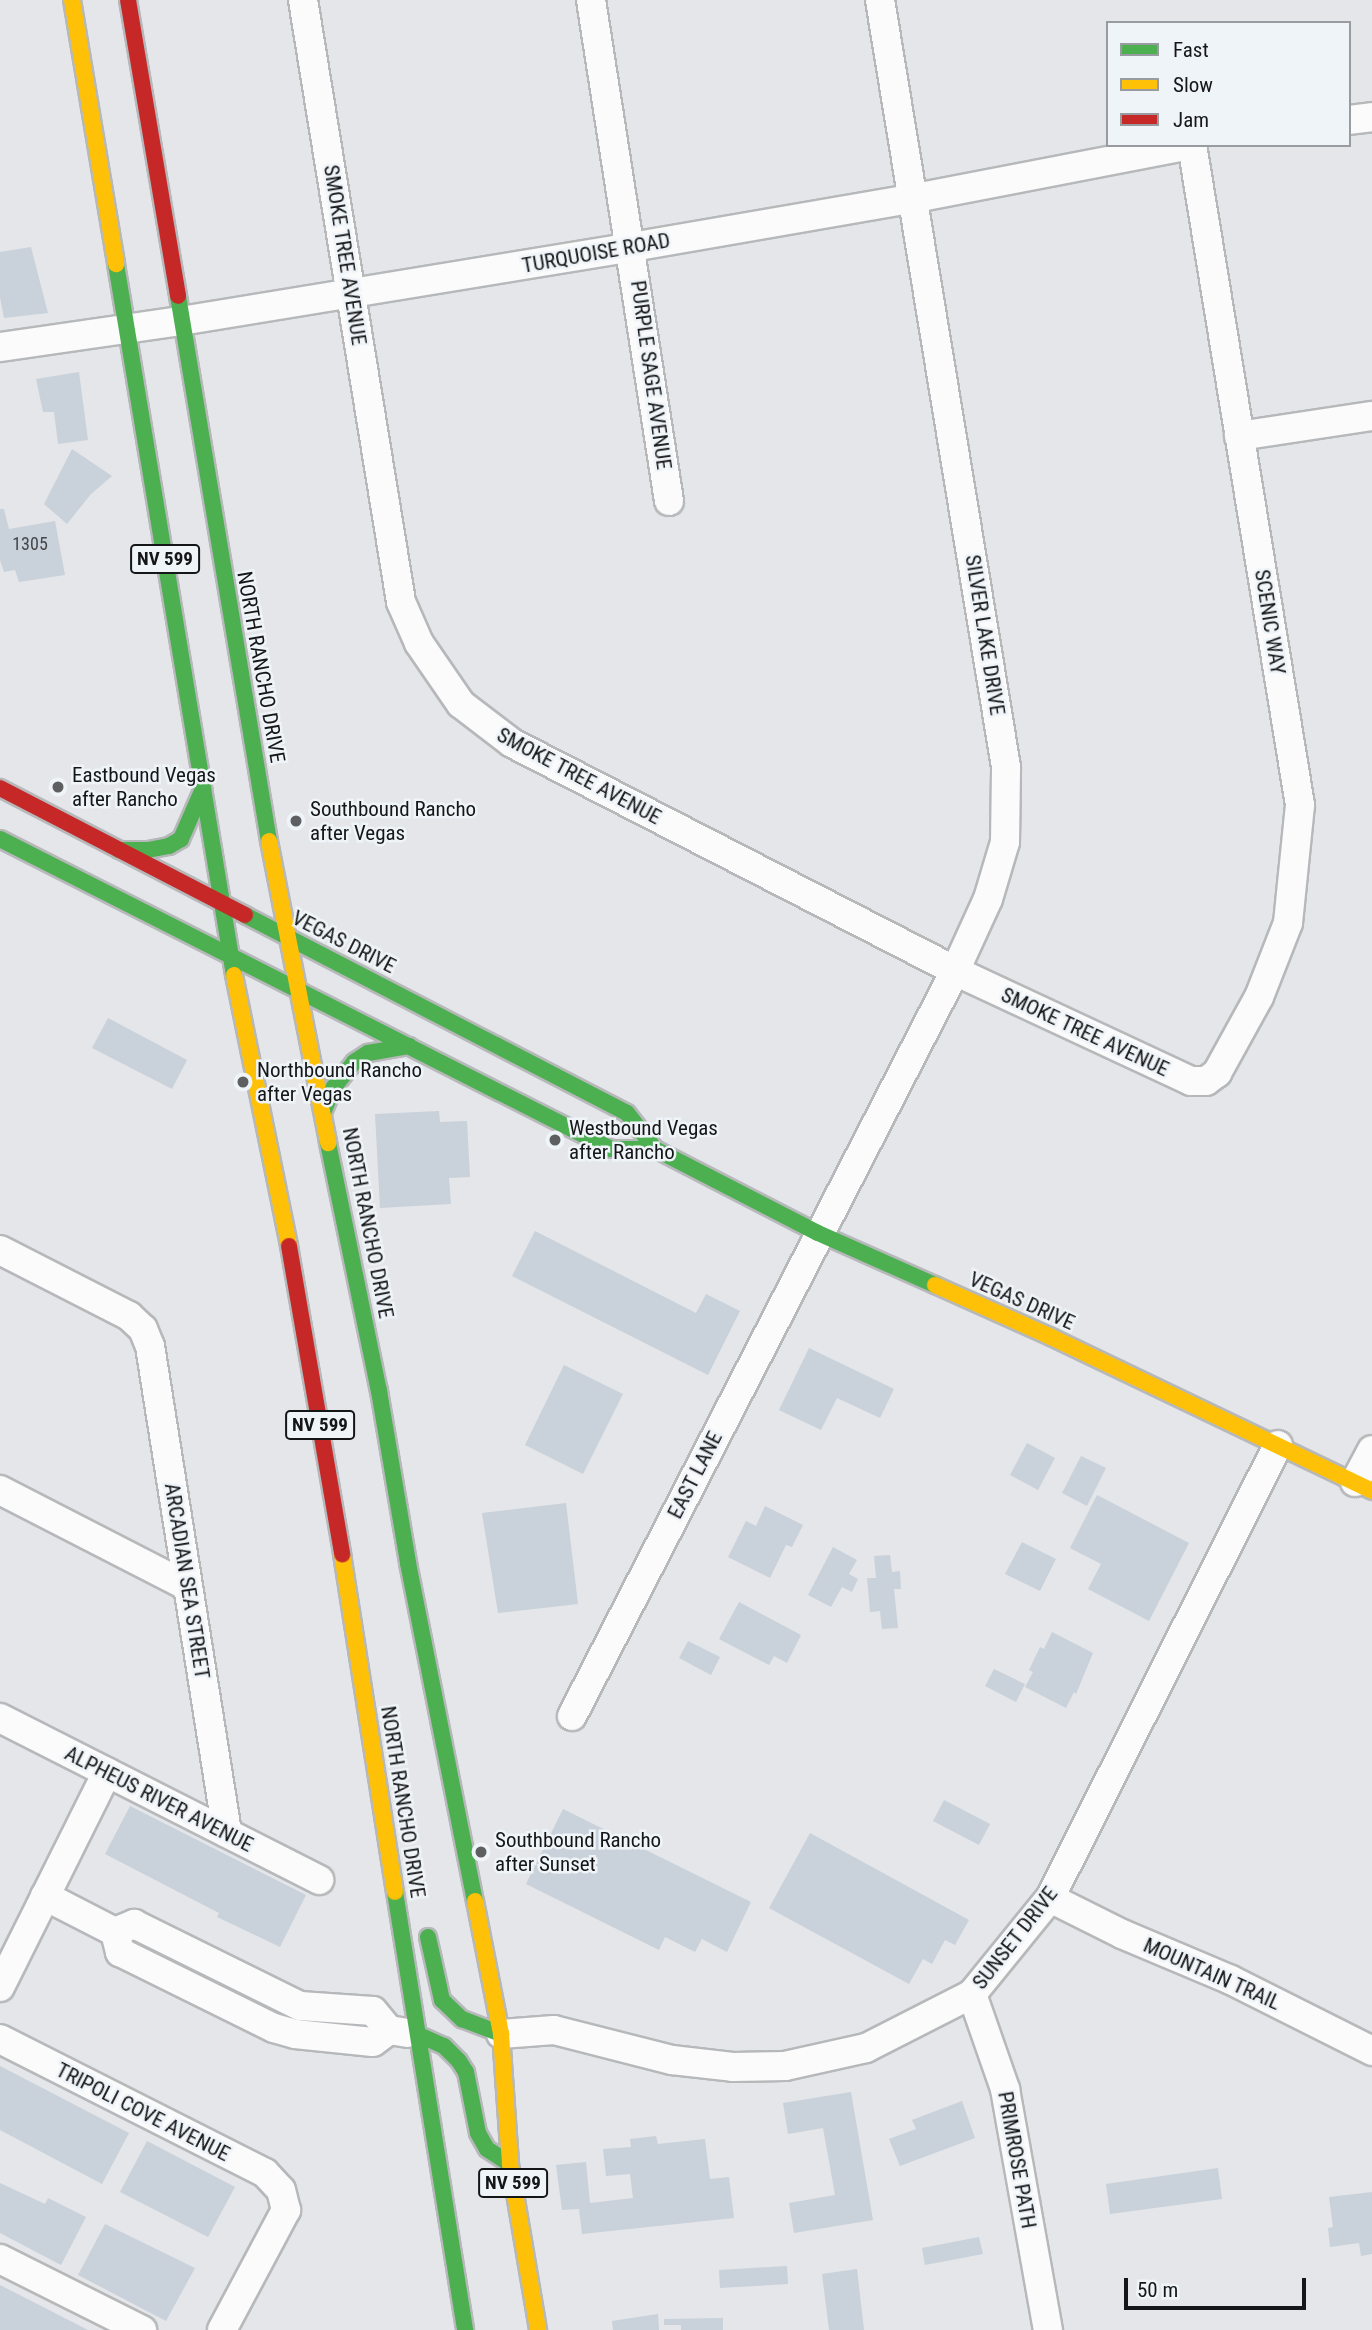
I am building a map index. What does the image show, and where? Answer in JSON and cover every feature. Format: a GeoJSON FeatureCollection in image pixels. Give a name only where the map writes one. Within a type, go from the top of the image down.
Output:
{"type":"FeatureCollection","features":[{"type":"Feature","properties":{"kind":"main road","name":"NORTH RANCHO DRIVE"},"geometry":{"type":"LineString","coordinates":[[72,0],[230,956],[281,1203],[397,1896],[465,2330]]}},
{"type":"Feature","properties":{"kind":"main road","name":"NORTH RANCHO DRIVE"},"geometry":{"type":"LineString","coordinates":[[128,0],[287,937],[379,1391],[408,1563],[501,2034],[510,2164],[538,2330]]}},
{"type":"Feature","properties":{"kind":"main road","name":"VEGAS DRIVE"},"geometry":{"type":"LineString","coordinates":[[0,788],[627,1113],[655,1149],[818,1233],[1051,1337],[1364,1486]]}},
{"type":"Feature","properties":{"kind":"main road"},"geometry":{"type":"LineString","coordinates":[[119,850],[148,850],[169,846],[181,839],[203,789]]}},
{"type":"Feature","properties":{"kind":"main road","name":"VEGAS DRIVE"},"geometry":{"type":"LineString","coordinates":[[0,839],[610,1149],[655,1149]]}},
{"type":"Feature","properties":{"kind":"main road"},"geometry":{"type":"LineString","coordinates":[[324,1110],[334,1087],[354,1062],[368,1053],[409,1046]]}},
{"type":"Feature","properties":{"kind":"main road"},"geometry":{"type":"LineString","coordinates":[[397,1896],[413,1907]]}},
{"type":"Feature","properties":{"kind":"main road"},"geometry":{"type":"LineString","coordinates":[[426,1924],[442,2000],[462,2019],[501,2034]]}},
{"type":"Feature","properties":{"kind":"main road"},"geometry":{"type":"LineString","coordinates":[[419,2035],[444,2046],[459,2061],[466,2073],[478,2133],[487,2149],[510,2164]]}},
{"type":"Feature","properties":{"kind":"street","name":"SMOKE TREE AVENUE"},"geometry":{"type":"LineString","coordinates":[[303,0],[401,602],[419,643],[461,704],[512,743],[955,971],[1191,1082],[1206,1081]]}},
{"type":"Feature","properties":{"kind":"street","name":"PURPLE SAGE AVENUE"},"geometry":{"type":"LineString","coordinates":[[591,0],[632,247],[669,500]]}},
{"type":"Feature","properties":{"kind":"street","name":"SILVER LAKE DRIVE"},"geometry":{"type":"LineString","coordinates":[[818,1233],[955,971],[988,899],[1005,842],[1006,767],[915,198],[880,0]]}},
{"type":"Feature","properties":{"kind":"street"},"geometry":{"type":"LineString","coordinates":[[1351,120],[1372,117]]}},
{"type":"Feature","properties":{"kind":"street","name":"TURQUOISE ROAD"},"geometry":{"type":"LineString","coordinates":[[0,347],[127,330],[632,247],[915,198],[1181,147]]}},
{"type":"Feature","properties":{"kind":"street","name":"SCENIC WAY"},"geometry":{"type":"LineString","coordinates":[[1191,147],[1300,805],[1288,923],[1259,997],[1217,1073],[1206,1081]]}},
{"type":"Feature","properties":{"kind":"street"},"geometry":{"type":"LineString","coordinates":[[1239,436],[1372,416]]}},
{"type":"Feature","properties":{"kind":"street","name":"EAST LANE"},"geometry":{"type":"LineString","coordinates":[[572,1716],[818,1233]]}},
{"type":"Feature","properties":{"kind":"street","name":"ARCADIAN SEA STREET"},"geometry":{"type":"LineString","coordinates":[[0,1250],[129,1316],[143,1329],[150,1346],[227,1833]]}},
{"type":"Feature","properties":{"kind":"street","name":"SUNSET DRIVE"},"geometry":{"type":"LineString","coordinates":[[501,2034],[554,2030],[672,2060],[733,2067],[785,2066],[866,2048],[972,1994],[1050,1898],[1278,1445]]}},
{"type":"Feature","properties":{"kind":"street"},"geometry":{"type":"LineString","coordinates":[[1364,1486],[1372,1450]]}},
{"type":"Feature","properties":{"kind":"street"},"geometry":{"type":"LineString","coordinates":[[0,1490],[187,1586]]}},
{"type":"Feature","properties":{"kind":"street","name":"ALPHEUS RIVER AVENUE"},"geometry":{"type":"LineString","coordinates":[[0,1718],[319,1880]]}},
{"type":"Feature","properties":{"kind":"street"},"geometry":{"type":"LineString","coordinates":[[0,1987],[107,1772]]}},
{"type":"Feature","properties":{"kind":"street"},"geometry":{"type":"LineString","coordinates":[[46,1896],[115,1931],[134,1924],[300,2006],[373,2011],[389,2029],[419,2035]]}},
{"type":"Feature","properties":{"kind":"street","name":"MOUNTAIN TRAIL"},"geometry":{"type":"LineString","coordinates":[[1050,1898],[1122,1934],[1231,1980],[1372,2052]]}},
{"type":"Feature","properties":{"kind":"street","name":"PRIMROSE PATH"},"geometry":{"type":"LineString","coordinates":[[972,1994],[1005,2089],[1048,2330]]}},
{"type":"Feature","properties":{"kind":"street","name":"TRIPOLI COVE AVENUE"},"geometry":{"type":"LineString","coordinates":[[0,2039],[265,2174],[281,2190],[286,2210],[222,2330]]}},
{"type":"Feature","properties":{"kind":"street"},"geometry":{"type":"LineString","coordinates":[[0,2259],[142,2330]]}},
{"type":"Feature","properties":{"kind":"building"},"geometry":{"type":"Polygon","coordinates":[[[31,247],[48,313],[4,318],[0,297],[0,252],[31,247]]]}},
{"type":"Feature","properties":{"kind":"building"},"geometry":{"type":"Polygon","coordinates":[[[79,372],[88,440],[58,444],[54,412],[43,412],[36,379],[79,372]]]}},
{"type":"Feature","properties":{"kind":"building"},"geometry":{"type":"Polygon","coordinates":[[[72,449],[112,476],[91,494],[67,524],[44,504],[72,449]]]}},
{"type":"Feature","properties":{"kind":"building"},"geometry":{"type":"Polygon","coordinates":[[[0,509],[4,509],[9,529],[55,521],[65,575],[19,582],[15,570],[4,572],[0,560],[0,509]]]}},
{"type":"Feature","properties":{"kind":"building"},"geometry":{"type":"Polygon","coordinates":[[[108,1018],[187,1060],[172,1089],[92,1048],[108,1018]]]}},
{"type":"Feature","properties":{"kind":"building"},"geometry":{"type":"Polygon","coordinates":[[[439,1111],[440,1122],[467,1121],[470,1177],[449,1178],[451,1204],[380,1208],[375,1114],[439,1111]]]}},
{"type":"Feature","properties":{"kind":"building"},"geometry":{"type":"Polygon","coordinates":[[[535,1231],[696,1313],[706,1294],[740,1311],[708,1375],[512,1276],[535,1231]]]}},
{"type":"Feature","properties":{"kind":"building"},"geometry":{"type":"Polygon","coordinates":[[[809,1348],[894,1389],[880,1418],[837,1398],[821,1430],[779,1410],[809,1348]]]}},
{"type":"Feature","properties":{"kind":"building"},"geometry":{"type":"Polygon","coordinates":[[[564,1365],[623,1394],[583,1474],[525,1445],[564,1365]]]}},
{"type":"Feature","properties":{"kind":"building"},"geometry":{"type":"Polygon","coordinates":[[[1027,1443],[1055,1458],[1038,1490],[1010,1475],[1027,1443]]]}},
{"type":"Feature","properties":{"kind":"building"},"geometry":{"type":"Polygon","coordinates":[[[1081,1456],[1106,1468],[1087,1506],[1062,1493],[1081,1456]]]}},
{"type":"Feature","properties":{"kind":"building"},"geometry":{"type":"Polygon","coordinates":[[[1097,1495],[1189,1543],[1149,1621],[1088,1589],[1101,1564],[1070,1548],[1097,1495]]]}},
{"type":"Feature","properties":{"kind":"building"},"geometry":{"type":"Polygon","coordinates":[[[566,1503],[578,1604],[498,1613],[482,1513],[566,1503]]]}},
{"type":"Feature","properties":{"kind":"building"},"geometry":{"type":"Polygon","coordinates":[[[765,1506],[803,1525],[792,1547],[786,1545],[770,1578],[728,1557],[746,1521],[756,1526],[765,1506]]]}},
{"type":"Feature","properties":{"kind":"building"},"geometry":{"type":"Polygon","coordinates":[[[1022,1542],[1056,1559],[1040,1591],[1005,1574],[1022,1542]]]}},
{"type":"Feature","properties":{"kind":"building"},"geometry":{"type":"Polygon","coordinates":[[[833,1547],[857,1560],[849,1574],[858,1579],[852,1592],[842,1587],[831,1607],[808,1595],[833,1547]]]}},
{"type":"Feature","properties":{"kind":"building"},"geometry":{"type":"Polygon","coordinates":[[[890,1555],[892,1572],[900,1571],[901,1589],[894,1589],[898,1628],[882,1629],[880,1611],[870,1612],[867,1578],[876,1578],[874,1556],[890,1555]]]}},
{"type":"Feature","properties":{"kind":"building"},"geometry":{"type":"Polygon","coordinates":[[[739,1602],[801,1635],[787,1663],[774,1656],[769,1665],[719,1639],[739,1602]]]}},
{"type":"Feature","properties":{"kind":"building"},"geometry":{"type":"Polygon","coordinates":[[[1052,1632],[1093,1653],[1076,1694],[1074,1692],[1066,1708],[1025,1687],[1033,1672],[1029,1670],[1040,1647],[1044,1649],[1052,1632]]]}},
{"type":"Feature","properties":{"kind":"building"},"geometry":{"type":"Polygon","coordinates":[[[688,1641],[720,1657],[711,1675],[679,1658],[688,1641]]]}},
{"type":"Feature","properties":{"kind":"building"},"geometry":{"type":"Polygon","coordinates":[[[994,1669],[1025,1684],[1016,1702],[985,1686],[994,1669]]]}},
{"type":"Feature","properties":{"kind":"building"},"geometry":{"type":"Polygon","coordinates":[[[944,1800],[990,1824],[979,1845],[933,1821],[944,1800]]]}},
{"type":"Feature","properties":{"kind":"building"},"geometry":{"type":"Polygon","coordinates":[[[130,1806],[306,1895],[280,1947],[217,1917],[219,1913],[105,1854],[130,1806]]]}},
{"type":"Feature","properties":{"kind":"building"},"geometry":{"type":"Polygon","coordinates":[[[563,1809],[751,1902],[727,1952],[702,1939],[695,1952],[665,1937],[659,1950],[526,1884],[563,1809]]]}},
{"type":"Feature","properties":{"kind":"building"},"geometry":{"type":"Polygon","coordinates":[[[810,1833],[969,1920],[955,1945],[945,1940],[932,1964],[923,1959],[909,1984],[769,1908],[810,1833]]]}},
{"type":"Feature","properties":{"kind":"building"},"geometry":{"type":"Polygon","coordinates":[[[0,2066],[129,2133],[102,2184],[0,2130],[0,2066]]]}},
{"type":"Feature","properties":{"kind":"building"},"geometry":{"type":"Polygon","coordinates":[[[851,2092],[873,2220],[794,2233],[789,2203],[835,2195],[823,2128],[788,2134],[783,2103],[851,2092]]]}},
{"type":"Feature","properties":{"kind":"building"},"geometry":{"type":"Polygon","coordinates":[[[962,2101],[975,2138],[900,2166],[889,2139],[916,2129],[912,2120],[962,2101]]]}},
{"type":"Feature","properties":{"kind":"building"},"geometry":{"type":"Polygon","coordinates":[[[656,2136],[658,2144],[705,2139],[710,2179],[729,2177],[734,2218],[582,2234],[579,2209],[562,2210],[556,2165],[586,2162],[590,2203],[633,2198],[630,2174],[606,2176],[603,2149],[631,2147],[630,2139],[656,2136]]]}},
{"type":"Feature","properties":{"kind":"building"},"geometry":{"type":"Polygon","coordinates":[[[147,2141],[235,2187],[208,2237],[120,2192],[147,2141]]]}},
{"type":"Feature","properties":{"kind":"building"},"geometry":{"type":"Polygon","coordinates":[[[1218,2168],[1222,2199],[1110,2214],[1106,2184],[1218,2168]]]}},
{"type":"Feature","properties":{"kind":"building"},"geometry":{"type":"Polygon","coordinates":[[[0,2183],[45,2204],[48,2198],[86,2217],[61,2265],[0,2233],[0,2183]]]}},
{"type":"Feature","properties":{"kind":"building"},"geometry":{"type":"Polygon","coordinates":[[[1372,2192],[1372,2254],[1361,2256],[1359,2243],[1330,2247],[1328,2228],[1333,2227],[1329,2197],[1372,2192]]]}},
{"type":"Feature","properties":{"kind":"building"},"geometry":{"type":"Polygon","coordinates":[[[105,2224],[195,2268],[166,2321],[78,2275],[105,2224]]]}},
{"type":"Feature","properties":{"kind":"building"},"geometry":{"type":"Polygon","coordinates":[[[979,2237],[983,2254],[925,2265],[922,2248],[979,2237]]]}},
{"type":"Feature","properties":{"kind":"building"},"geometry":{"type":"Polygon","coordinates":[[[787,2266],[788,2284],[720,2288],[719,2270],[787,2266]]]}},
{"type":"Feature","properties":{"kind":"building"},"geometry":{"type":"Polygon","coordinates":[[[857,2269],[864,2330],[829,2330],[822,2274],[857,2269]]]}},
{"type":"Feature","properties":{"kind":"building"},"geometry":{"type":"Polygon","coordinates":[[[0,2285],[88,2330],[0,2330],[0,2285]]]}},
{"type":"Feature","properties":{"kind":"building"},"geometry":{"type":"Polygon","coordinates":[[[658,2314],[659,2330],[613,2330],[612,2321],[658,2314]]]}},
{"type":"Feature","properties":{"kind":"building"},"geometry":{"type":"Polygon","coordinates":[[[723,2318],[723,2330],[681,2330],[681,2325],[664,2325],[664,2319],[723,2318]]]}},
{"type":"Feature","properties":{"kind":"traffic: fast"},"geometry":{"type":"LineString","coordinates":[[116,264],[234,975]]}},
{"type":"Feature","properties":{"kind":"traffic: fast"},"geometry":{"type":"LineString","coordinates":[[178,296],[269,841]]}},
{"type":"Feature","properties":{"kind":"traffic: fast"},"geometry":{"type":"LineString","coordinates":[[119,850],[148,850],[169,846],[181,839],[203,789]]}},
{"type":"Feature","properties":{"kind":"traffic: fast"},"geometry":{"type":"LineString","coordinates":[[0,839],[611,1149],[655,1149]]}},
{"type":"Feature","properties":{"kind":"traffic: fast"},"geometry":{"type":"LineString","coordinates":[[245,915],[627,1113],[655,1149],[818,1233],[935,1285]]}},
{"type":"Feature","properties":{"kind":"traffic: fast"},"geometry":{"type":"LineString","coordinates":[[324,1110],[334,1087],[354,1062],[368,1053],[409,1046]]}},
{"type":"Feature","properties":{"kind":"traffic: fast"},"geometry":{"type":"LineString","coordinates":[[328,1143],[379,1391],[408,1563],[475,1901]]}},
{"type":"Feature","properties":{"kind":"traffic: fast"},"geometry":{"type":"LineString","coordinates":[[395,1892],[465,2330]]}},
{"type":"Feature","properties":{"kind":"traffic: fast"},"geometry":{"type":"LineString","coordinates":[[428,1937],[442,2000],[462,2019],[501,2034]]}},
{"type":"Feature","properties":{"kind":"traffic: fast"},"geometry":{"type":"LineString","coordinates":[[419,2035],[444,2046],[459,2061],[466,2072],[478,2133],[487,2149],[510,2164]]}},
{"type":"Feature","properties":{"kind":"traffic: slow"},"geometry":{"type":"LineString","coordinates":[[72,0],[116,264]]}},
{"type":"Feature","properties":{"kind":"traffic: slow"},"geometry":{"type":"LineString","coordinates":[[269,841],[328,1143]]}},
{"type":"Feature","properties":{"kind":"traffic: slow"},"geometry":{"type":"LineString","coordinates":[[234,975],[289,1246]]}},
{"type":"Feature","properties":{"kind":"traffic: slow"},"geometry":{"type":"LineString","coordinates":[[935,1285],[1051,1337],[1372,1491]]}},
{"type":"Feature","properties":{"kind":"traffic: slow"},"geometry":{"type":"LineString","coordinates":[[342,1554],[395,1892]]}},
{"type":"Feature","properties":{"kind":"traffic: slow"},"geometry":{"type":"LineString","coordinates":[[475,1901],[501,2034],[510,2164],[538,2330]]}},
{"type":"Feature","properties":{"kind":"traffic: jam"},"geometry":{"type":"LineString","coordinates":[[128,0],[178,296]]}},
{"type":"Feature","properties":{"kind":"traffic: jam"},"geometry":{"type":"LineString","coordinates":[[0,788],[245,915]]}},
{"type":"Feature","properties":{"kind":"traffic: jam"},"geometry":{"type":"LineString","coordinates":[[289,1246],[342,1554]]}},
{"type":"Feature","properties":{"kind":"place","name":"Eastbound Vegas after Rancho"},"geometry":{"type":"Point","coordinates":[58,787]}},
{"type":"Feature","properties":{"kind":"place","name":"Southbound Rancho after Vegas"},"geometry":{"type":"Point","coordinates":[296,821]}},
{"type":"Feature","properties":{"kind":"place","name":"Northbound Rancho after Vegas"},"geometry":{"type":"Point","coordinates":[243,1082]}},
{"type":"Feature","properties":{"kind":"place","name":"Westbound Vegas after Rancho"},"geometry":{"type":"Point","coordinates":[555,1140]}},
{"type":"Feature","properties":{"kind":"place","name":"Southbound Rancho after Sunset"},"geometry":{"type":"Point","coordinates":[481,1852]}}]}
